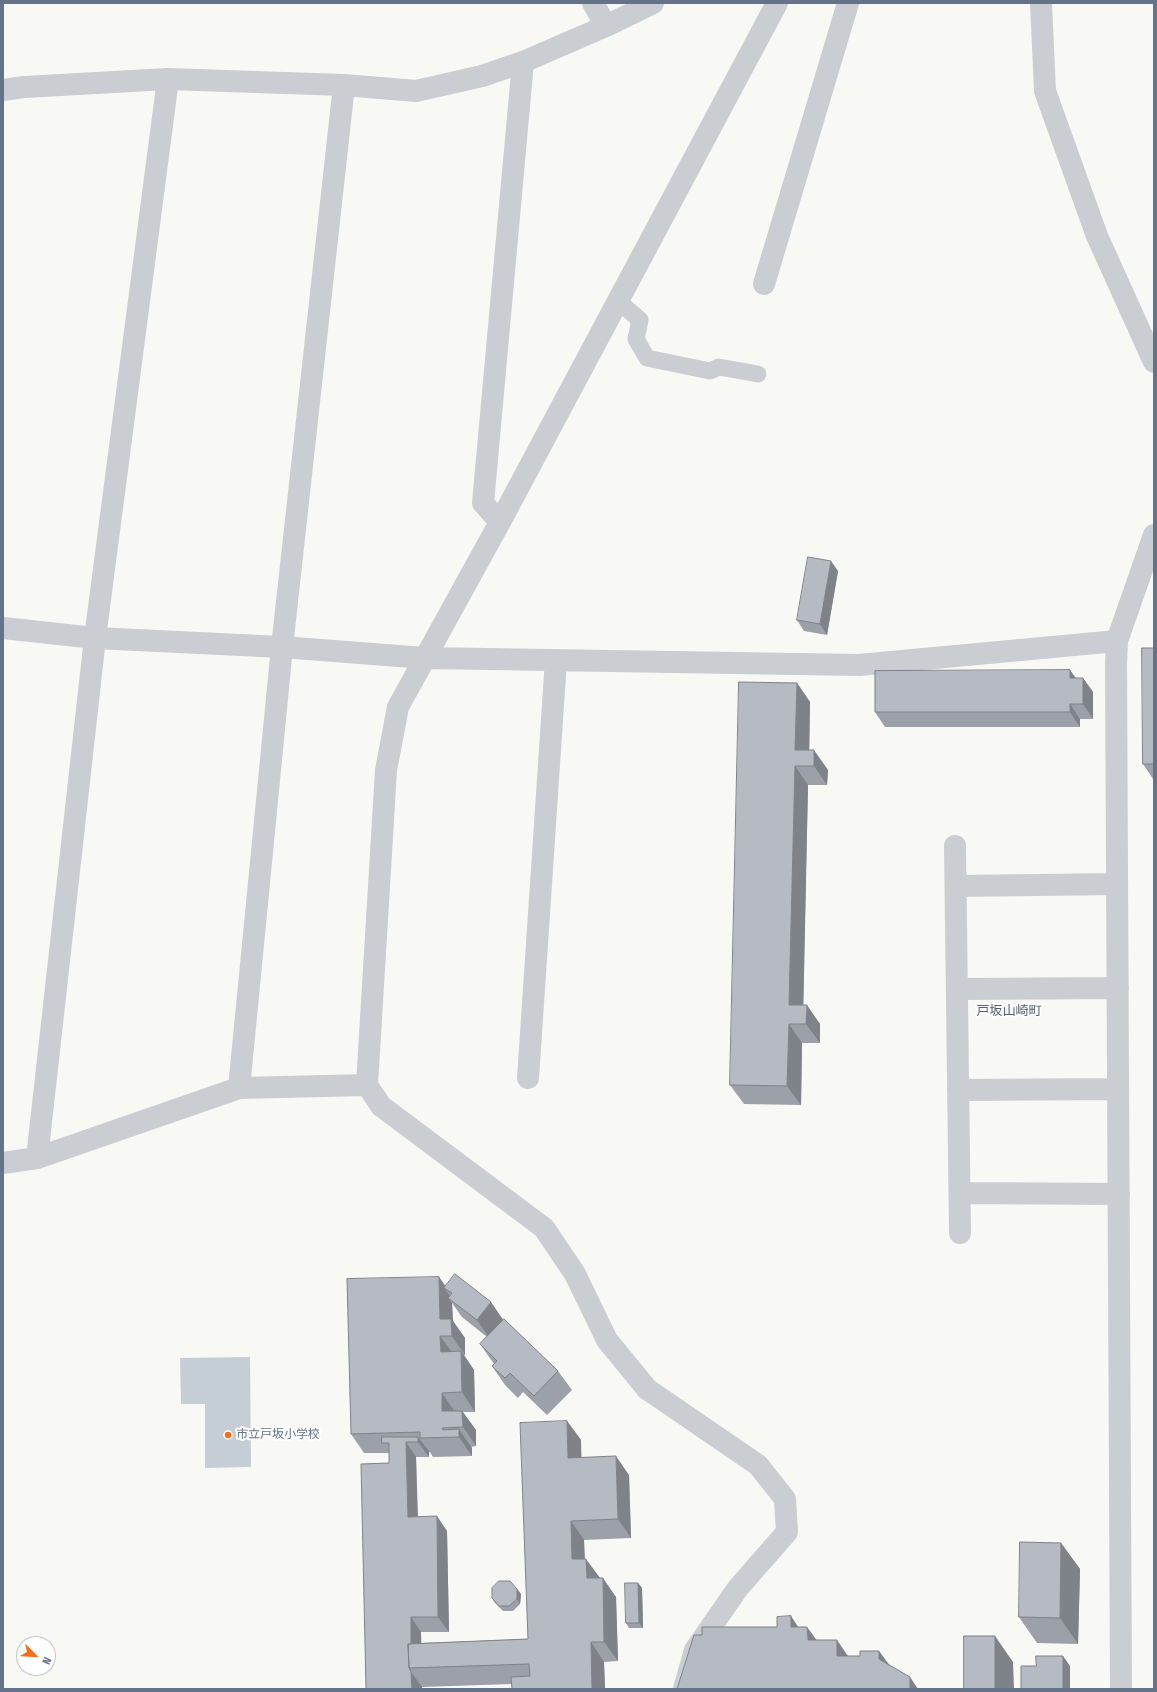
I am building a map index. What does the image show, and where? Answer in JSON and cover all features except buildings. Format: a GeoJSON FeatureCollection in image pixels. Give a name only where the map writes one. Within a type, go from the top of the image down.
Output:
{"type":"FeatureCollection","features":[{"type":"Feature","properties":{"kind":"street"},"geometry":{"type":"LineString","coordinates":[[593,3],[606,26]]}},
{"type":"Feature","properties":{"kind":"street"},"geometry":{"type":"LineString","coordinates":[[3,90],[24,87],[168,79],[344,85],[416,91],[482,76],[523,62],[606,26],[653,3]]}},
{"type":"Feature","properties":{"kind":"street"},"geometry":{"type":"LineString","coordinates":[[684,1689],[695,1650],[738,1588],[787,1532],[785,1499],[758,1465],[647,1389],[607,1340],[575,1274],[544,1228],[381,1106],[367,1085],[386,770],[398,707],[500,522],[777,3]]}},
{"type":"Feature","properties":{"kind":"street"},"geometry":{"type":"LineString","coordinates":[[764,284],[848,3]]}},
{"type":"Feature","properties":{"kind":"street"},"geometry":{"type":"LineString","coordinates":[[1041,3],[1046,91],[1097,236],[1154,362]]}},
{"type":"Feature","properties":{"kind":"street"},"geometry":{"type":"LineString","coordinates":[[500,522],[483,503],[523,62]]}},
{"type":"Feature","properties":{"kind":"street"},"geometry":{"type":"LineString","coordinates":[[37,1158],[95,638],[168,79]]}},
{"type":"Feature","properties":{"kind":"street"},"geometry":{"type":"LineString","coordinates":[[239,1088],[282,647],[344,85]]}},
{"type":"Feature","properties":{"kind":"street"},"geometry":{"type":"LineString","coordinates":[[1121,1689],[1116,664],[1118,641],[1154,534]]}},
{"type":"Feature","properties":{"kind":"street"},"geometry":{"type":"LineString","coordinates":[[3,628],[95,638],[282,647],[425,658],[859,664],[1118,641]]}},
{"type":"Feature","properties":{"kind":"street"},"geometry":{"type":"LineString","coordinates":[[528,1078],[556,660]]}},
{"type":"Feature","properties":{"kind":"street"},"geometry":{"type":"LineString","coordinates":[[955,846],[960,1233]]}},
{"type":"Feature","properties":{"kind":"street"},"geometry":{"type":"LineString","coordinates":[[956,886],[1117,884]]}},
{"type":"Feature","properties":{"kind":"street"},"geometry":{"type":"LineString","coordinates":[[957,989],[1118,988]]}},
{"type":"Feature","properties":{"kind":"street"},"geometry":{"type":"LineString","coordinates":[[3,1163],[37,1158],[239,1088],[367,1085]]}},
{"type":"Feature","properties":{"kind":"street"},"geometry":{"type":"LineString","coordinates":[[958,1090],[1118,1090]]}},
{"type":"Feature","properties":{"kind":"street"},"geometry":{"type":"LineString","coordinates":[[960,1193],[1119,1194]]}},
{"type":"Feature","properties":{"kind":"lane"},"geometry":{"type":"LineString","coordinates":[[618,302],[640,320],[636,339],[647,358],[710,371],[719,367],[758,374]]}},
{"type":"Feature","properties":{"kind":"shaded area","name":"市立戸坂小学校"},"geometry":{"type":"Polygon","coordinates":[[[250,1357],[251,1467],[205,1468],[205,1404],[181,1404],[180,1358],[250,1357]]]}},
{"type":"Feature","properties":{"kind":"place","name":"市立戸坂小学校"},"geometry":{"type":"Point","coordinates":[228,1435]}},
{"type":"Feature","properties":{"kind":"district","name":"戸坂山崎町"},"geometry":{"type":"Point","coordinates":[1009,1011]}}]}
